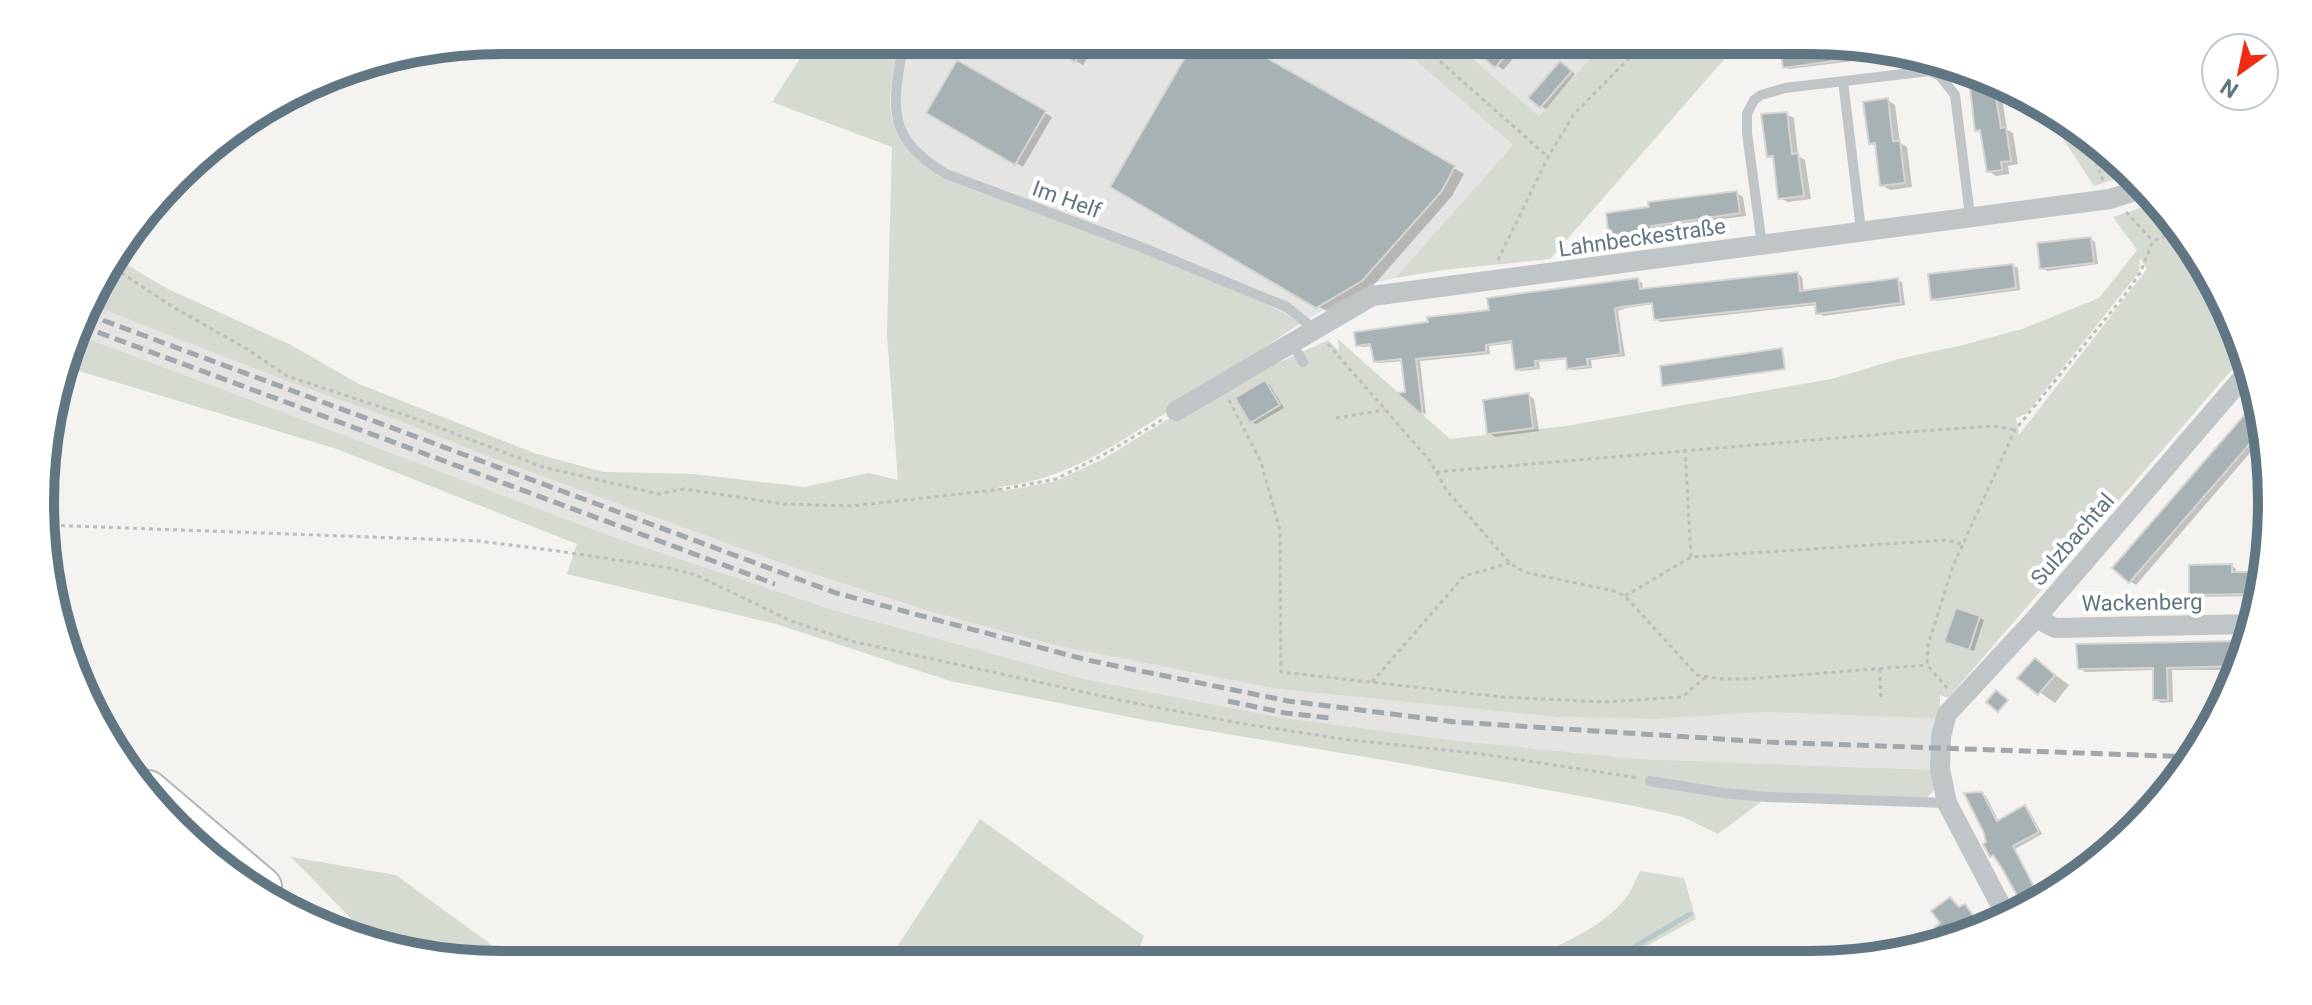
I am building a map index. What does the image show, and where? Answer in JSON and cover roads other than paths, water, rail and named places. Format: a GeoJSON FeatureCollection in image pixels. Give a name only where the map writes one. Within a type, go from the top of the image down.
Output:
{"type":"FeatureCollection","features":[{"type":"Feature","properties":{"kind":"street","name":"Lahnbeckestraße"},"geometry":{"type":"LineString","coordinates":[[1176,411],[1372,296],[2116,198],[2133,192]]}},
{"type":"Feature","properties":{"kind":"street","name":"Sulzbachtal"},"geometry":{"type":"LineString","coordinates":[[1947,803],[1941,779],[1941,736],[1947,714],[2036,618],[2241,380]]}},
{"type":"Feature","properties":{"kind":"street","name":"Wackenberg"},"geometry":{"type":"LineString","coordinates":[[2036,618],[2055,628],[2241,624]]}},
{"type":"Feature","properties":{"kind":"street"},"geometry":{"type":"LineString","coordinates":[[1947,803],[2002,908]]}},
{"type":"Feature","properties":{"kind":"lane","name":"Im Helf"},"geometry":{"type":"LineString","coordinates":[[902,54],[897,80],[898,129],[909,148],[923,161],[959,180],[1136,245],[1287,307],[1315,330]]}},
{"type":"Feature","properties":{"kind":"lane"},"geometry":{"type":"LineString","coordinates":[[1762,245],[1747,114],[1761,95],[1785,88],[1929,71],[1946,81],[1955,95],[1970,216]]}},
{"type":"Feature","properties":{"kind":"lane"},"geometry":{"type":"LineString","coordinates":[[1843,81],[1861,230]]}},
{"type":"Feature","properties":{"kind":"lane"},"geometry":{"type":"LineString","coordinates":[[1292,343],[1303,362]]}},
{"type":"Feature","properties":{"kind":"lane"},"geometry":{"type":"LineString","coordinates":[[1650,781],[1767,797],[1947,803]]}},
{"type":"Feature","properties":{"kind":"waterway"},"geometry":{"type":"LineString","coordinates":[[1628,951],[1690,914]]}},
{"type":"Feature","properties":{"kind":"railway"},"geometry":{"type":"LineString","coordinates":[[94,317],[836,593],[1087,660],[1288,701],[1455,722],[1768,742],[2179,756]]}},
{"type":"Feature","properties":{"kind":"railway"},"geometry":{"type":"LineString","coordinates":[[89,329],[775,584]]}},
{"type":"Feature","properties":{"kind":"railway"},"geometry":{"type":"LineString","coordinates":[[1228,701],[1285,713],[1330,718]]}}]}
